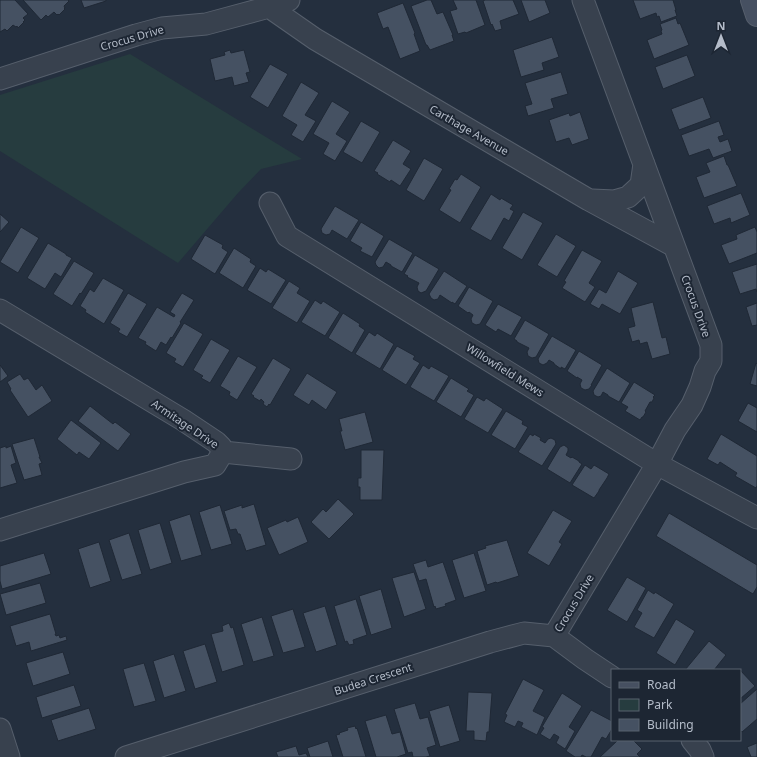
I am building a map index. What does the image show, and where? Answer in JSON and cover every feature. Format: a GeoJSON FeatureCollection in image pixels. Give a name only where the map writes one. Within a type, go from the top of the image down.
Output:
{"type":"FeatureCollection","features":[{"type":"Feature","properties":{"kind":"main road"},"geometry":{"type":"LineString","coordinates":[[752,0],[757,16]]}},
{"type":"Feature","properties":{"kind":"street","name":"Crocus Drive"},"geometry":{"type":"LineString","coordinates":[[0,79],[136,35],[162,28],[206,24],[289,0]]}},
{"type":"Feature","properties":{"kind":"street","name":"Crocus Drive"},"geometry":{"type":"LineString","coordinates":[[554,636],[657,464],[675,430],[692,405],[710,361],[711,345],[583,0]]}},
{"type":"Feature","properties":{"kind":"street","name":"Carthage Avenue"},"geometry":{"type":"LineString","coordinates":[[269,7],[315,39],[589,200],[674,246]]}},
{"type":"Feature","properties":{"kind":"street"},"geometry":{"type":"LineString","coordinates":[[589,200],[614,202],[628,198],[641,185],[644,164]]}},
{"type":"Feature","properties":{"kind":"street","name":"Willowfield Mews"},"geometry":{"type":"LineString","coordinates":[[270,203],[287,236],[657,464],[757,518]]}},
{"type":"Feature","properties":{"kind":"street","name":"Armitage Drive"},"geometry":{"type":"LineString","coordinates":[[0,310],[182,420],[216,442],[221,447],[223,452],[215,465],[184,472],[0,530]]}},
{"type":"Feature","properties":{"kind":"street"},"geometry":{"type":"LineString","coordinates":[[223,452],[291,459]]}},
{"type":"Feature","properties":{"kind":"street","name":"Budea Crescent"},"geometry":{"type":"LineString","coordinates":[[126,757],[490,642],[524,633],[554,636]]}},
{"type":"Feature","properties":{"kind":"street"},"geometry":{"type":"LineString","coordinates":[[554,636],[585,660],[611,676]]}},
{"type":"Feature","properties":{"kind":"street"},"geometry":{"type":"LineString","coordinates":[[0,729],[9,757]]}},
{"type":"Feature","properties":{"kind":"street"},"geometry":{"type":"LineString","coordinates":[[693,741],[700,750],[703,757]]}},
{"type":"Feature","properties":{"kind":"green space"},"geometry":{"type":"Polygon","coordinates":[[[130,54],[302,159],[261,169],[238,193],[178,263],[0,151],[0,95],[130,54]]]}},
{"type":"Feature","properties":{"kind":"building"},"geometry":{"type":"Polygon","coordinates":[[[0,0],[15,0],[28,14],[23,18],[25,20],[24,22],[18,28],[17,26],[16,27],[13,25],[7,31],[5,29],[0,32],[0,0]]]}},
{"type":"Feature","properties":{"kind":"building"},"geometry":{"type":"Polygon","coordinates":[[[23,0],[69,1],[64,6],[65,9],[59,15],[54,12],[48,17],[46,15],[41,20],[23,0]]]}},
{"type":"Feature","properties":{"kind":"building"},"geometry":{"type":"Polygon","coordinates":[[[81,0],[106,0],[106,1],[84,8],[81,0]]]}},
{"type":"Feature","properties":{"kind":"building"},"geometry":{"type":"Polygon","coordinates":[[[431,0],[437,14],[443,12],[454,41],[430,50],[426,45],[411,6],[431,0]]]}},
{"type":"Feature","properties":{"kind":"building"},"geometry":{"type":"Polygon","coordinates":[[[453,0],[476,0],[485,25],[466,33],[458,34],[450,11],[457,9],[453,0]]]}},
{"type":"Feature","properties":{"kind":"building"},"geometry":{"type":"Polygon","coordinates":[[[513,0],[519,14],[500,21],[502,29],[495,31],[492,24],[491,25],[483,1],[513,0]]]}},
{"type":"Feature","properties":{"kind":"building"},"geometry":{"type":"Polygon","coordinates":[[[521,0],[545,0],[550,13],[529,22],[521,0]]]}},
{"type":"Feature","properties":{"kind":"building"},"geometry":{"type":"Polygon","coordinates":[[[633,0],[673,0],[677,16],[661,22],[656,13],[640,19],[633,0]]]}},
{"type":"Feature","properties":{"kind":"building"},"geometry":{"type":"Polygon","coordinates":[[[403,3],[415,33],[414,34],[420,51],[400,59],[388,27],[383,29],[377,13],[403,3]]]}},
{"type":"Feature","properties":{"kind":"building"},"geometry":{"type":"Polygon","coordinates":[[[676,18],[678,24],[680,23],[689,45],[654,59],[647,40],[662,34],[660,24],[676,18]]]}},
{"type":"Feature","properties":{"kind":"building"},"geometry":{"type":"Polygon","coordinates":[[[552,37],[559,57],[542,63],[544,70],[521,77],[513,50],[552,37]]]}},
{"type":"Feature","properties":{"kind":"building"},"geometry":{"type":"Polygon","coordinates":[[[230,50],[231,53],[244,50],[250,72],[246,73],[249,82],[234,86],[232,77],[215,81],[210,59],[225,55],[224,52],[230,50]]]}},
{"type":"Feature","properties":{"kind":"building"},"geometry":{"type":"Polygon","coordinates":[[[687,55],[695,76],[663,89],[655,67],[687,55]]]}},
{"type":"Feature","properties":{"kind":"building"},"geometry":{"type":"Polygon","coordinates":[[[270,64],[288,74],[268,108],[250,97],[270,64]]]}},
{"type":"Feature","properties":{"kind":"building"},"geometry":{"type":"Polygon","coordinates":[[[561,72],[568,94],[551,99],[554,108],[528,116],[525,106],[532,104],[525,83],[561,72]]]}},
{"type":"Feature","properties":{"kind":"building"},"geometry":{"type":"Polygon","coordinates":[[[301,82],[319,93],[305,115],[316,121],[303,142],[291,135],[297,125],[282,116],[301,82]]]}},
{"type":"Feature","properties":{"kind":"building"},"geometry":{"type":"Polygon","coordinates":[[[703,97],[711,118],[679,130],[671,109],[703,97]]]}},
{"type":"Feature","properties":{"kind":"building"},"geometry":{"type":"Polygon","coordinates":[[[332,101],[350,112],[336,134],[347,141],[335,161],[323,154],[329,143],[313,134],[332,101]]]}},
{"type":"Feature","properties":{"kind":"building"},"geometry":{"type":"Polygon","coordinates":[[[580,112],[589,139],[572,145],[569,138],[556,142],[549,120],[569,113],[570,116],[580,112]]]}},
{"type":"Feature","properties":{"kind":"building"},"geometry":{"type":"Polygon","coordinates":[[[361,121],[380,132],[362,163],[343,152],[361,121]]]}},
{"type":"Feature","properties":{"kind":"building"},"geometry":{"type":"Polygon","coordinates":[[[719,121],[724,135],[718,137],[720,142],[728,139],[732,151],[713,158],[709,149],[689,156],[681,135],[719,121]]]}},
{"type":"Feature","properties":{"kind":"building"},"geometry":{"type":"Polygon","coordinates":[[[393,140],[411,151],[403,164],[411,169],[400,186],[391,180],[390,182],[374,171],[393,140]]]}},
{"type":"Feature","properties":{"kind":"building"},"geometry":{"type":"Polygon","coordinates":[[[724,156],[737,186],[704,198],[696,177],[710,172],[706,163],[724,156]]]}},
{"type":"Feature","properties":{"kind":"building"},"geometry":{"type":"Polygon","coordinates":[[[424,158],[443,169],[424,201],[406,190],[424,158]]]}},
{"type":"Feature","properties":{"kind":"building"},"geometry":{"type":"Polygon","coordinates":[[[461,174],[481,187],[460,223],[439,210],[451,190],[449,189],[455,179],[457,180],[461,174]]]}},
{"type":"Feature","properties":{"kind":"building"},"geometry":{"type":"Polygon","coordinates":[[[741,193],[750,215],[731,223],[730,218],[714,224],[707,206],[741,193]]]}},
{"type":"Feature","properties":{"kind":"building"},"geometry":{"type":"Polygon","coordinates":[[[491,194],[500,200],[501,198],[513,205],[510,209],[514,211],[509,221],[504,218],[491,241],[470,229],[491,194]]]}},
{"type":"Feature","properties":{"kind":"building"},"geometry":{"type":"Polygon","coordinates":[[[335,206],[359,220],[347,239],[332,230],[330,234],[326,235],[322,233],[321,229],[335,206]]]}},
{"type":"Feature","properties":{"kind":"building"},"geometry":{"type":"Polygon","coordinates":[[[523,212],[543,223],[522,260],[502,248],[523,212]]]}},
{"type":"Feature","properties":{"kind":"building"},"geometry":{"type":"Polygon","coordinates":[[[0,214],[9,222],[0,232],[0,214]]]}},
{"type":"Feature","properties":{"kind":"building"},"geometry":{"type":"Polygon","coordinates":[[[361,222],[384,236],[372,257],[360,251],[362,248],[350,241],[361,222]]]}},
{"type":"Feature","properties":{"kind":"building"},"geometry":{"type":"Polygon","coordinates":[[[21,227],[39,238],[18,273],[0,262],[21,227]]]}},
{"type":"Feature","properties":{"kind":"building"},"geometry":{"type":"Polygon","coordinates":[[[755,227],[757,232],[757,253],[729,264],[721,245],[737,239],[736,235],[755,227]]]}},
{"type":"Feature","properties":{"kind":"building"},"geometry":{"type":"Polygon","coordinates":[[[556,234],[576,246],[557,277],[537,265],[556,234]]]}},
{"type":"Feature","properties":{"kind":"building"},"geometry":{"type":"Polygon","coordinates":[[[205,235],[223,245],[222,248],[228,252],[215,274],[191,259],[205,235]]]}},
{"type":"Feature","properties":{"kind":"building"},"geometry":{"type":"Polygon","coordinates":[[[389,239],[413,253],[402,272],[386,262],[383,267],[379,268],[376,265],[375,262],[389,239]]]}},
{"type":"Feature","properties":{"kind":"building"},"geometry":{"type":"Polygon","coordinates":[[[48,243],[72,258],[61,277],[55,273],[45,289],[27,278],[48,243]]]}},
{"type":"Feature","properties":{"kind":"building"},"geometry":{"type":"Polygon","coordinates":[[[234,248],[251,259],[250,262],[256,266],[243,288],[219,273],[234,248]]]}},
{"type":"Feature","properties":{"kind":"building"},"geometry":{"type":"Polygon","coordinates":[[[582,250],[602,261],[589,283],[595,287],[585,302],[562,288],[566,282],[564,281],[582,250]]]}},
{"type":"Feature","properties":{"kind":"building"},"geometry":{"type":"Polygon","coordinates":[[[415,255],[439,269],[426,291],[421,293],[418,291],[417,287],[419,283],[404,274],[415,255]]]}},
{"type":"Feature","properties":{"kind":"building"},"geometry":{"type":"Polygon","coordinates":[[[74,261],[94,273],[72,306],[53,294],[74,261]]]}},
{"type":"Feature","properties":{"kind":"building"},"geometry":{"type":"Polygon","coordinates":[[[757,264],[757,292],[756,289],[740,294],[732,272],[757,264]]]}},
{"type":"Feature","properties":{"kind":"building"},"geometry":{"type":"Polygon","coordinates":[[[260,268],[266,272],[268,269],[286,280],[271,304],[247,290],[260,268]]]}},
{"type":"Feature","properties":{"kind":"building"},"geometry":{"type":"Polygon","coordinates":[[[444,271],[467,286],[455,304],[440,295],[438,299],[434,300],[429,294],[444,271]]]}},
{"type":"Feature","properties":{"kind":"building"},"geometry":{"type":"Polygon","coordinates":[[[618,271],[638,283],[620,314],[602,304],[599,309],[590,304],[599,289],[606,293],[618,271]]]}},
{"type":"Feature","properties":{"kind":"building"},"geometry":{"type":"Polygon","coordinates":[[[103,278],[124,290],[104,324],[85,312],[86,310],[80,306],[90,289],[94,292],[103,278]]]}},
{"type":"Feature","properties":{"kind":"building"},"geometry":{"type":"Polygon","coordinates":[[[289,281],[300,288],[297,293],[310,301],[297,323],[272,308],[289,281]]]}},
{"type":"Feature","properties":{"kind":"building"},"geometry":{"type":"Polygon","coordinates":[[[469,287],[493,301],[480,324],[476,325],[472,323],[471,319],[473,315],[458,306],[469,287]]]}},
{"type":"Feature","properties":{"kind":"building"},"geometry":{"type":"Polygon","coordinates":[[[128,293],[147,304],[127,337],[118,332],[120,329],[110,323],[128,293]]]}},
{"type":"Feature","properties":{"kind":"building"},"geometry":{"type":"Polygon","coordinates":[[[182,293],[194,300],[172,338],[171,337],[166,345],[161,342],[156,351],[145,344],[146,342],[138,338],[157,307],[174,317],[175,315],[170,312],[182,293]]]}},
{"type":"Feature","properties":{"kind":"building"},"geometry":{"type":"Polygon","coordinates":[[[315,300],[321,304],[323,301],[340,312],[325,336],[301,322],[315,300]]]}},
{"type":"Feature","properties":{"kind":"building"},"geometry":{"type":"Polygon","coordinates":[[[653,302],[662,338],[666,337],[670,354],[652,359],[647,342],[640,344],[639,340],[632,342],[628,328],[635,326],[631,308],[653,302]]]}},
{"type":"Feature","properties":{"kind":"building"},"geometry":{"type":"Polygon","coordinates":[[[757,303],[757,325],[752,326],[746,307],[757,303]]]}},
{"type":"Feature","properties":{"kind":"building"},"geometry":{"type":"Polygon","coordinates":[[[498,304],[522,317],[511,336],[498,329],[496,332],[485,325],[498,304]]]}},
{"type":"Feature","properties":{"kind":"building"},"geometry":{"type":"Polygon","coordinates":[[[343,313],[360,324],[359,326],[365,330],[352,353],[328,338],[343,313]]]}},
{"type":"Feature","properties":{"kind":"building"},"geometry":{"type":"Polygon","coordinates":[[[525,320],[549,334],[536,357],[532,358],[528,356],[527,352],[529,348],[514,339],[525,320]]]}},
{"type":"Feature","properties":{"kind":"building"},"geometry":{"type":"Polygon","coordinates":[[[184,323],[203,334],[183,367],[174,362],[176,359],[166,353],[184,323]]]}},
{"type":"Feature","properties":{"kind":"building"},"geometry":{"type":"Polygon","coordinates":[[[369,332],[375,336],[377,333],[394,344],[380,369],[355,354],[369,332]]]}},
{"type":"Feature","properties":{"kind":"building"},"geometry":{"type":"Polygon","coordinates":[[[552,336],[576,350],[565,369],[561,367],[561,369],[549,360],[543,365],[539,363],[538,359],[552,336]]]}},
{"type":"Feature","properties":{"kind":"building"},"geometry":{"type":"Polygon","coordinates":[[[211,339],[230,350],[210,383],[201,378],[203,376],[193,370],[211,339]]]}},
{"type":"Feature","properties":{"kind":"building"},"geometry":{"type":"Polygon","coordinates":[[[397,346],[415,356],[413,359],[420,363],[406,385],[382,370],[397,346]]]}},
{"type":"Feature","properties":{"kind":"building"},"geometry":{"type":"Polygon","coordinates":[[[579,351],[602,365],[592,385],[589,389],[585,390],[581,388],[580,384],[582,380],[567,371],[579,351]]]}},
{"type":"Feature","properties":{"kind":"building"},"geometry":{"type":"Polygon","coordinates":[[[238,356],[257,367],[237,400],[229,395],[230,392],[220,386],[238,356]]]}},
{"type":"Feature","properties":{"kind":"building"},"geometry":{"type":"Polygon","coordinates":[[[273,358],[291,369],[270,405],[269,404],[267,407],[263,404],[264,402],[261,399],[260,401],[251,394],[273,358]]]}},
{"type":"Feature","properties":{"kind":"building"},"geometry":{"type":"Polygon","coordinates":[[[756,363],[757,364],[757,386],[750,384],[756,363]]]}},
{"type":"Feature","properties":{"kind":"building"},"geometry":{"type":"Polygon","coordinates":[[[0,365],[8,376],[0,382],[0,365]]]}},
{"type":"Feature","properties":{"kind":"building"},"geometry":{"type":"Polygon","coordinates":[[[423,365],[429,369],[431,366],[449,376],[434,401],[410,387],[423,365]]]}},
{"type":"Feature","properties":{"kind":"building"},"geometry":{"type":"Polygon","coordinates":[[[607,368],[630,383],[619,402],[603,392],[601,396],[598,397],[594,395],[593,391],[607,368]]]}},
{"type":"Feature","properties":{"kind":"building"},"geometry":{"type":"Polygon","coordinates":[[[307,373],[337,392],[326,410],[312,400],[309,405],[293,395],[307,373]]]}},
{"type":"Feature","properties":{"kind":"building"},"geometry":{"type":"Polygon","coordinates":[[[20,374],[24,380],[28,378],[36,390],[42,385],[52,401],[28,417],[10,390],[11,389],[7,382],[20,374]]]}},
{"type":"Feature","properties":{"kind":"building"},"geometry":{"type":"Polygon","coordinates":[[[451,378],[469,389],[467,391],[474,395],[461,417],[436,402],[451,378]]]}},
{"type":"Feature","properties":{"kind":"building"},"geometry":{"type":"Polygon","coordinates":[[[634,382],[655,395],[640,420],[625,411],[628,407],[621,403],[634,382]]]}},
{"type":"Feature","properties":{"kind":"building"},"geometry":{"type":"Polygon","coordinates":[[[477,397],[484,401],[486,398],[503,409],[488,433],[464,419],[477,397]]]}},
{"type":"Feature","properties":{"kind":"building"},"geometry":{"type":"Polygon","coordinates":[[[748,403],[757,408],[757,432],[738,421],[748,403]]]}},
{"type":"Feature","properties":{"kind":"building"},"geometry":{"type":"Polygon","coordinates":[[[90,406],[113,424],[115,422],[131,434],[118,451],[78,421],[90,406]]]}},
{"type":"Feature","properties":{"kind":"building"},"geometry":{"type":"Polygon","coordinates":[[[506,411],[523,421],[522,424],[528,427],[515,449],[491,435],[506,411]]]}},
{"type":"Feature","properties":{"kind":"building"},"geometry":{"type":"Polygon","coordinates":[[[365,412],[373,442],[345,450],[340,431],[342,431],[339,419],[365,412]]]}},
{"type":"Feature","properties":{"kind":"building"},"geometry":{"type":"Polygon","coordinates":[[[71,420],[101,443],[89,459],[79,452],[77,455],[57,439],[71,420]]]}},
{"type":"Feature","properties":{"kind":"building"},"geometry":{"type":"Polygon","coordinates":[[[530,434],[533,436],[534,434],[541,438],[540,440],[545,443],[551,438],[555,440],[556,444],[542,466],[518,452],[530,434]]]}},
{"type":"Feature","properties":{"kind":"building"},"geometry":{"type":"Polygon","coordinates":[[[721,434],[757,456],[756,488],[735,476],[737,473],[720,462],[718,465],[707,459],[721,434]]]}},
{"type":"Feature","properties":{"kind":"building"},"geometry":{"type":"Polygon","coordinates":[[[34,438],[42,463],[39,464],[42,475],[24,480],[12,444],[34,438]]]}},
{"type":"Feature","properties":{"kind":"building"},"geometry":{"type":"Polygon","coordinates":[[[564,445],[568,448],[566,455],[582,464],[570,483],[547,469],[560,447],[564,445]]]}},
{"type":"Feature","properties":{"kind":"building"},"geometry":{"type":"Polygon","coordinates":[[[6,446],[6,448],[11,446],[16,463],[11,465],[17,483],[0,488],[0,448],[6,446]]]}},
{"type":"Feature","properties":{"kind":"building"},"geometry":{"type":"Polygon","coordinates":[[[361,450],[384,450],[382,500],[360,500],[358,478],[361,478],[361,450]]]}},
{"type":"Feature","properties":{"kind":"building"},"geometry":{"type":"Polygon","coordinates":[[[585,465],[591,469],[594,465],[609,474],[594,498],[572,485],[585,465]]]}},
{"type":"Feature","properties":{"kind":"building"},"geometry":{"type":"Polygon","coordinates":[[[338,499],[354,514],[329,539],[311,522],[323,509],[326,512],[338,499]]]}},
{"type":"Feature","properties":{"kind":"building"},"geometry":{"type":"Polygon","coordinates":[[[254,504],[266,545],[246,551],[240,534],[238,534],[236,529],[230,530],[224,511],[242,505],[242,508],[254,504]]]}},
{"type":"Feature","properties":{"kind":"building"},"geometry":{"type":"Polygon","coordinates":[[[220,505],[232,544],[211,550],[199,512],[220,505]]]}},
{"type":"Feature","properties":{"kind":"building"},"geometry":{"type":"Polygon","coordinates":[[[553,510],[572,521],[559,542],[562,544],[549,566],[527,553],[553,510]]]}},
{"type":"Feature","properties":{"kind":"building"},"geometry":{"type":"Polygon","coordinates":[[[669,513],[757,565],[757,587],[753,594],[656,536],[669,513]]]}},
{"type":"Feature","properties":{"kind":"building"},"geometry":{"type":"Polygon","coordinates":[[[190,514],[202,555],[181,561],[169,521],[190,514]]]}},
{"type":"Feature","properties":{"kind":"building"},"geometry":{"type":"Polygon","coordinates":[[[298,517],[308,542],[279,555],[267,528],[298,517]]]}},
{"type":"Feature","properties":{"kind":"building"},"geometry":{"type":"Polygon","coordinates":[[[160,523],[172,563],[150,570],[138,530],[160,523]]]}},
{"type":"Feature","properties":{"kind":"building"},"geometry":{"type":"Polygon","coordinates":[[[129,533],[142,574],[122,580],[109,540],[129,533]]]}},
{"type":"Feature","properties":{"kind":"building"},"geometry":{"type":"Polygon","coordinates":[[[507,540],[519,576],[487,585],[477,551],[486,548],[485,546],[507,540]]]}},
{"type":"Feature","properties":{"kind":"building"},"geometry":{"type":"Polygon","coordinates":[[[99,542],[111,581],[90,588],[78,549],[99,542]]]}},
{"type":"Feature","properties":{"kind":"building"},"geometry":{"type":"Polygon","coordinates":[[[44,553],[51,574],[2,589],[0,581],[0,566],[44,553]]]}},
{"type":"Feature","properties":{"kind":"building"},"geometry":{"type":"Polygon","coordinates":[[[474,553],[486,591],[464,598],[452,560],[474,553]]]}},
{"type":"Feature","properties":{"kind":"building"},"geometry":{"type":"Polygon","coordinates":[[[426,560],[428,567],[443,562],[456,600],[445,604],[446,606],[436,609],[435,606],[434,607],[426,579],[419,581],[413,564],[426,560]]]}},
{"type":"Feature","properties":{"kind":"building"},"geometry":{"type":"Polygon","coordinates":[[[414,572],[426,609],[404,617],[392,578],[414,572]]]}},
{"type":"Feature","properties":{"kind":"building"},"geometry":{"type":"Polygon","coordinates":[[[627,577],[646,588],[627,622],[607,610],[627,577]]]}},
{"type":"Feature","properties":{"kind":"building"},"geometry":{"type":"Polygon","coordinates":[[[40,583],[46,603],[6,615],[0,594],[40,583]]]}},
{"type":"Feature","properties":{"kind":"building"},"geometry":{"type":"Polygon","coordinates":[[[381,589],[392,628],[371,635],[359,596],[381,589]]]}},
{"type":"Feature","properties":{"kind":"building"},"geometry":{"type":"Polygon","coordinates":[[[648,590],[654,594],[655,592],[674,604],[654,638],[634,627],[642,613],[637,610],[648,590]]]}},
{"type":"Feature","properties":{"kind":"building"},"geometry":{"type":"Polygon","coordinates":[[[356,599],[367,635],[353,640],[354,644],[349,645],[347,641],[345,642],[334,606],[356,599]]]}},
{"type":"Feature","properties":{"kind":"building"},"geometry":{"type":"Polygon","coordinates":[[[325,606],[337,645],[316,652],[303,613],[325,606]]]}},
{"type":"Feature","properties":{"kind":"building"},"geometry":{"type":"Polygon","coordinates":[[[293,609],[305,647],[283,653],[271,616],[293,609]]]}},
{"type":"Feature","properties":{"kind":"building"},"geometry":{"type":"Polygon","coordinates":[[[50,614],[56,636],[59,635],[60,638],[66,636],[67,640],[31,651],[29,642],[16,646],[10,626],[50,614]]]}},
{"type":"Feature","properties":{"kind":"building"},"geometry":{"type":"Polygon","coordinates":[[[262,617],[274,656],[253,662],[241,624],[262,617]]]}},
{"type":"Feature","properties":{"kind":"building"},"geometry":{"type":"Polygon","coordinates":[[[676,619],[695,631],[675,665],[656,653],[676,619]]]}},
{"type":"Feature","properties":{"kind":"building"},"geometry":{"type":"Polygon","coordinates":[[[229,623],[231,628],[233,627],[244,665],[222,672],[211,634],[223,631],[222,626],[229,623]]]}},
{"type":"Feature","properties":{"kind":"building"},"geometry":{"type":"Polygon","coordinates":[[[709,641],[726,655],[715,669],[686,669],[709,641]]]}},
{"type":"Feature","properties":{"kind":"building"},"geometry":{"type":"Polygon","coordinates":[[[205,644],[217,682],[195,689],[183,651],[205,644]]]}},
{"type":"Feature","properties":{"kind":"building"},"geometry":{"type":"Polygon","coordinates":[[[63,652],[70,674],[33,686],[26,663],[63,652]]]}},
{"type":"Feature","properties":{"kind":"building"},"geometry":{"type":"Polygon","coordinates":[[[174,654],[186,691],[164,698],[153,661],[174,654]]]}},
{"type":"Feature","properties":{"kind":"building"},"geometry":{"type":"Polygon","coordinates":[[[144,663],[156,701],[134,707],[123,669],[144,663]]]}},
{"type":"Feature","properties":{"kind":"building"},"geometry":{"type":"Polygon","coordinates":[[[741,671],[755,686],[741,698],[741,671]]]}},
{"type":"Feature","properties":{"kind":"building"},"geometry":{"type":"Polygon","coordinates":[[[523,679],[544,690],[533,711],[545,717],[537,735],[521,727],[523,723],[518,721],[515,727],[504,722],[507,715],[505,714],[523,679]]]}},
{"type":"Feature","properties":{"kind":"building"},"geometry":{"type":"Polygon","coordinates":[[[74,685],[81,706],[42,718],[36,697],[74,685]]]}},
{"type":"Feature","properties":{"kind":"building"},"geometry":{"type":"Polygon","coordinates":[[[757,689],[757,719],[742,732],[741,731],[741,703],[757,689]]]}},
{"type":"Feature","properties":{"kind":"building"},"geometry":{"type":"Polygon","coordinates":[[[468,692],[492,693],[489,732],[487,732],[486,741],[474,740],[474,731],[466,731],[468,692]]]}},
{"type":"Feature","properties":{"kind":"building"},"geometry":{"type":"Polygon","coordinates":[[[562,693],[582,706],[569,727],[575,731],[565,749],[556,743],[559,737],[554,734],[550,740],[540,734],[544,728],[542,727],[562,693]]]}},
{"type":"Feature","properties":{"kind":"building"},"geometry":{"type":"Polygon","coordinates":[[[415,703],[420,719],[428,717],[436,745],[427,748],[430,756],[426,757],[413,757],[412,752],[408,753],[394,709],[415,703]]]}},
{"type":"Feature","properties":{"kind":"building"},"geometry":{"type":"Polygon","coordinates":[[[449,705],[460,741],[440,747],[429,711],[449,705]]]}},
{"type":"Feature","properties":{"kind":"building"},"geometry":{"type":"Polygon","coordinates":[[[89,708],[96,729],[58,741],[51,720],[89,708]]]}},
{"type":"Feature","properties":{"kind":"building"},"geometry":{"type":"Polygon","coordinates":[[[591,710],[611,720],[611,731],[606,739],[602,737],[591,757],[582,755],[581,757],[575,757],[566,751],[591,710]]]}},
{"type":"Feature","properties":{"kind":"building"},"geometry":{"type":"Polygon","coordinates":[[[386,715],[392,734],[400,732],[406,754],[397,757],[376,757],[365,721],[386,715]]]}},
{"type":"Feature","properties":{"kind":"building"},"geometry":{"type":"Polygon","coordinates":[[[355,726],[356,729],[357,728],[366,757],[343,757],[336,735],[348,730],[347,728],[355,726]]]}},
{"type":"Feature","properties":{"kind":"building"},"geometry":{"type":"Polygon","coordinates":[[[328,741],[333,757],[310,757],[307,748],[328,741]]]}},
{"type":"Feature","properties":{"kind":"building"},"geometry":{"type":"Polygon","coordinates":[[[617,741],[634,741],[642,749],[637,754],[640,757],[600,757],[617,741]]]}},
{"type":"Feature","properties":{"kind":"building"},"geometry":{"type":"Polygon","coordinates":[[[757,743],[757,757],[751,757],[747,747],[757,743]]]}},
{"type":"Feature","properties":{"kind":"building"},"geometry":{"type":"Polygon","coordinates":[[[296,746],[299,755],[306,753],[308,757],[278,757],[276,752],[296,746]]]}}]}
